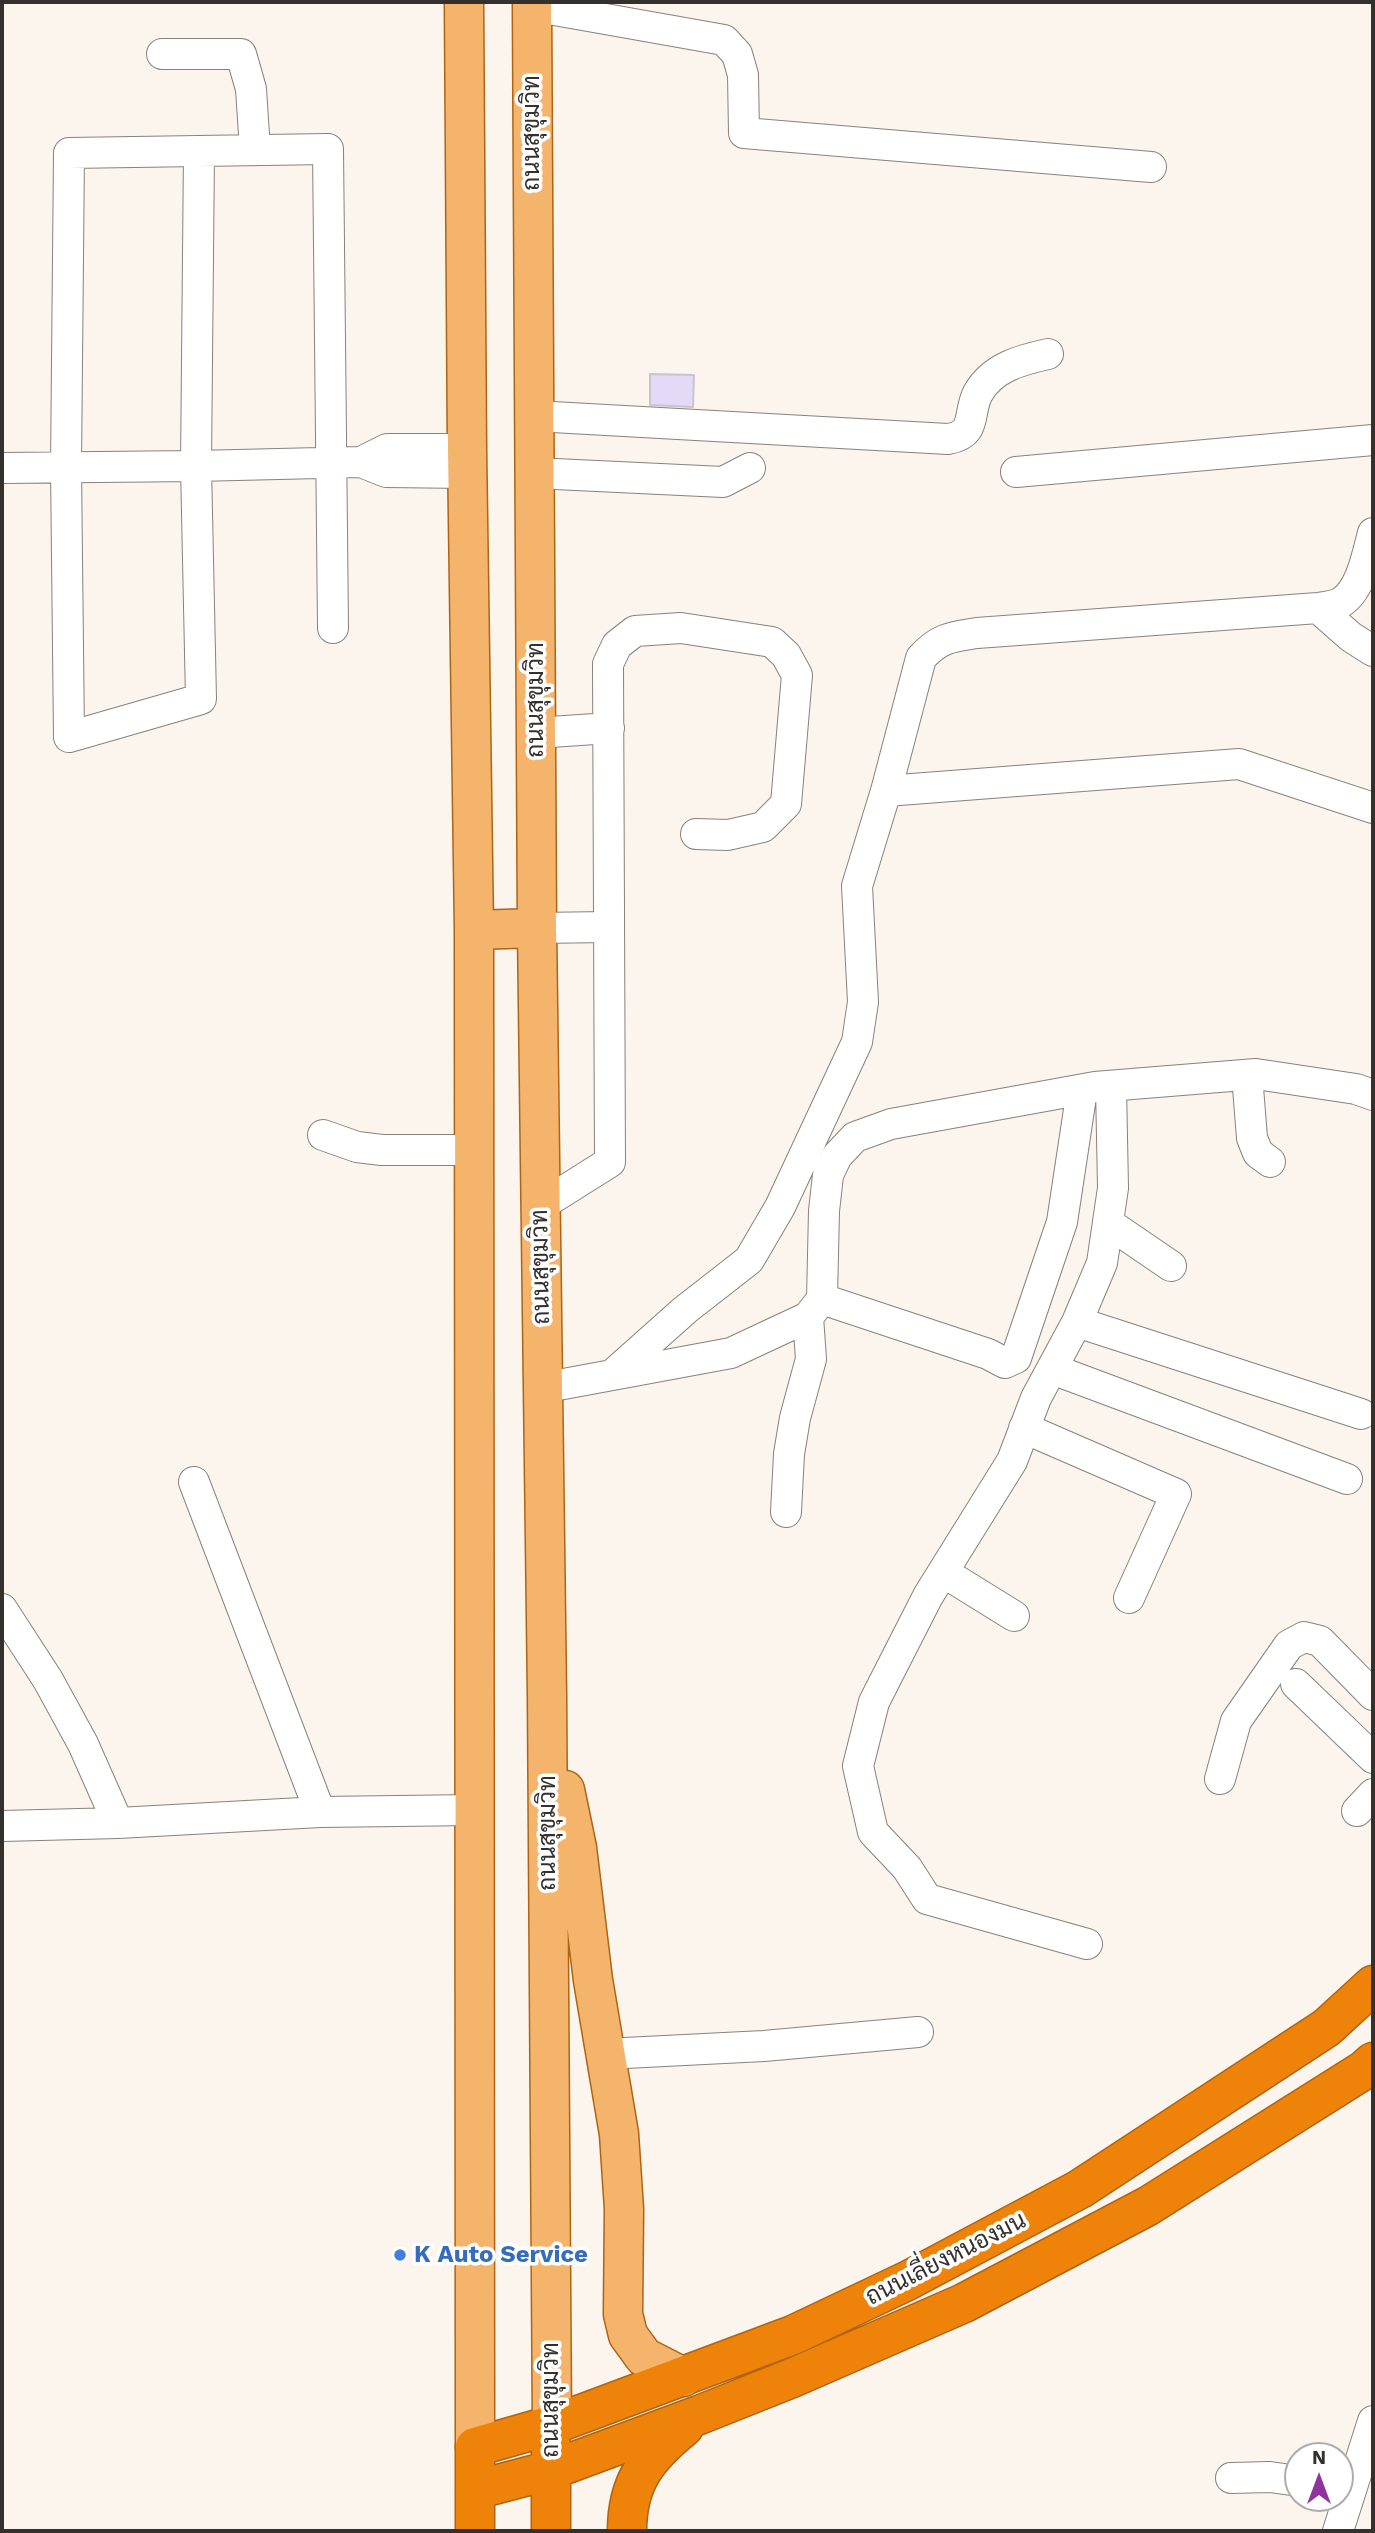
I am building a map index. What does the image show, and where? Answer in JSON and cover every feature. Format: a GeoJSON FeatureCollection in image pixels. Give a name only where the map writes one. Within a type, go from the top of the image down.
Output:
{"type":"FeatureCollection","features":[{"type":"Feature","properties":{"kind":"highway","name":"ถนนเลี่ยงหนองมน"},"geometry":{"type":"LineString","coordinates":[[475,2447],[552,2425],[793,2335],[907,2281],[1080,2189],[1326,2028],[1373,1985]]}},
{"type":"Feature","properties":{"kind":"highway","name":"ถนนเลี่ยงหนองมน"},"geometry":{"type":"LineString","coordinates":[[475,2490],[551,2470],[699,2415],[964,2303],[1148,2206],[1373,2062]]}},
{"type":"Feature","properties":{"kind":"highway"},"geometry":{"type":"LineString","coordinates":[[627,2531],[631,2498],[642,2469],[666,2442],[699,2415]]}},
{"type":"Feature","properties":{"kind":"highway","name":"ถนนสุขุมวิท"},"geometry":{"type":"LineString","coordinates":[[551,2531],[552,2425]]}},
{"type":"Feature","properties":{"kind":"highway"},"geometry":{"type":"LineString","coordinates":[[475,2447],[475,2531]]}},
{"type":"Feature","properties":{"kind":"main road"},"geometry":{"type":"LineString","coordinates":[[464,2],[474,930],[475,2447]]}},
{"type":"Feature","properties":{"kind":"main road","name":"ถนนสุขุมวิท"},"geometry":{"type":"LineString","coordinates":[[532,4],[537,928],[547,1695],[552,2425]]}},
{"type":"Feature","properties":{"kind":"main road"},"geometry":{"type":"LineString","coordinates":[[474,930],[537,928]]}},
{"type":"Feature","properties":{"kind":"main road"},"geometry":{"type":"LineString","coordinates":[[547,1695],[577,1848],[593,1980],[619,2134],[624,2209],[623,2314],[628,2335],[644,2357],[682,2377]]}},
{"type":"Feature","properties":{"kind":"street"},"geometry":{"type":"LineString","coordinates":[[532,4],[724,40],[737,54],[743,75],[744,133],[1151,167]]}},
{"type":"Feature","properties":{"kind":"street"},"geometry":{"type":"LineString","coordinates":[[162,54],[241,54],[251,89],[256,150]]}},
{"type":"Feature","properties":{"kind":"street"},"geometry":{"type":"LineString","coordinates":[[199,151],[196,466],[201,699],[69,737],[66,467],[69,153],[327,149],[333,628]]}},
{"type":"Feature","properties":{"kind":"street"},"geometry":{"type":"LineString","coordinates":[[534,416],[948,439],[961,437],[967,432],[978,393],[996,373],[1016,361],[1048,354]]}},
{"type":"Feature","properties":{"kind":"street"},"geometry":{"type":"LineString","coordinates":[[1016,472],[1373,440]]}},
{"type":"Feature","properties":{"kind":"street"},"geometry":{"type":"LineString","coordinates":[[2,468],[361,462],[386,472],[467,461]]}},
{"type":"Feature","properties":{"kind":"street"},"geometry":{"type":"LineString","coordinates":[[534,472],[723,482],[750,468]]}},
{"type":"Feature","properties":{"kind":"street"},"geometry":{"type":"LineString","coordinates":[[612,1375],[685,1310],[749,1260],[780,1207],[857,1042],[863,1002],[857,886],[886,791],[921,658],[933,645],[952,636],[1318,608],[1341,602],[1353,590],[1363,568],[1373,533]]}},
{"type":"Feature","properties":{"kind":"street"},"geometry":{"type":"LineString","coordinates":[[1318,608],[1351,637],[1373,651]]}},
{"type":"Feature","properties":{"kind":"street"},"geometry":{"type":"LineString","coordinates":[[540,1206],[610,1162],[608,664],[617,645],[635,631],[681,628],[772,642],[786,655],[797,676],[786,804],[763,827],[728,835],[696,834]]}},
{"type":"Feature","properties":{"kind":"street"},"geometry":{"type":"LineString","coordinates":[[536,733],[609,728]]}},
{"type":"Feature","properties":{"kind":"street"},"geometry":{"type":"LineString","coordinates":[[886,791],[1238,764],[1373,808]]}},
{"type":"Feature","properties":{"kind":"street"},"geometry":{"type":"LineString","coordinates":[[537,928],[608,927]]}},
{"type":"Feature","properties":{"kind":"street"},"geometry":{"type":"LineString","coordinates":[[786,1511],[789,1454],[795,1418],[811,1359],[828,1175],[837,1156],[855,1137],[891,1124],[1097,1088],[1256,1074],[1356,1089],[1373,1095]]}},
{"type":"Feature","properties":{"kind":"street"},"geometry":{"type":"LineString","coordinates":[[1247,1075],[1252,1138],[1258,1153],[1270,1162]]}},
{"type":"Feature","properties":{"kind":"street"},"geometry":{"type":"LineString","coordinates":[[542,1388],[731,1353],[815,1308],[988,1354],[1005,1363],[1016,1358],[1062,1222],[1097,1088]]}},
{"type":"Feature","properties":{"kind":"street"},"geometry":{"type":"LineString","coordinates":[[1087,1944],[927,1899],[907,1868],[873,1832],[858,1766],[874,1702],[928,1596],[1012,1461],[1035,1398],[1077,1322],[1102,1263],[1113,1188],[1097,1088]]}},
{"type":"Feature","properties":{"kind":"street"},"geometry":{"type":"LineString","coordinates":[[323,1135],[357,1147],[382,1150],[474,1150]]}},
{"type":"Feature","properties":{"kind":"street"},"geometry":{"type":"LineString","coordinates":[[1108,1223],[1171,1266]]}},
{"type":"Feature","properties":{"kind":"street"},"geometry":{"type":"LineString","coordinates":[[1077,1322],[1361,1414]]}},
{"type":"Feature","properties":{"kind":"street"},"geometry":{"type":"LineString","coordinates":[[1052,1369],[1347,1479]]}},
{"type":"Feature","properties":{"kind":"street"},"geometry":{"type":"LineString","coordinates":[[1024,1429],[1176,1494],[1129,1598]]}},
{"type":"Feature","properties":{"kind":"street"},"geometry":{"type":"LineString","coordinates":[[194,1482],[320,1812]]}},
{"type":"Feature","properties":{"kind":"street"},"geometry":{"type":"LineString","coordinates":[[943,1572],[1014,1616]]}},
{"type":"Feature","properties":{"kind":"street"},"geometry":{"type":"LineString","coordinates":[[2,1609],[48,1680],[83,1744],[118,1823]]}},
{"type":"Feature","properties":{"kind":"street"},"geometry":{"type":"LineString","coordinates":[[1220,1779],[1236,1721],[1289,1645],[1304,1637],[1320,1641],[1373,1695]]}},
{"type":"Feature","properties":{"kind":"street"},"geometry":{"type":"LineString","coordinates":[[1296,1684],[1373,1758]]}},
{"type":"Feature","properties":{"kind":"street"},"geometry":{"type":"LineString","coordinates":[[2,1826],[118,1823],[320,1812],[475,1810]]}},
{"type":"Feature","properties":{"kind":"street"},"geometry":{"type":"LineString","coordinates":[[606,2054],[764,2046],[918,2032]]}},
{"type":"Feature","properties":{"kind":"street"},"geometry":{"type":"LineString","coordinates":[[1336,2515],[1373,2421]]}},
{"type":"Feature","properties":{"kind":"street"},"geometry":{"type":"LineString","coordinates":[[1231,2478],[1284,2479]]}},
{"type":"Feature","properties":{"kind":"building"},"geometry":{"type":"Polygon","coordinates":[[[650,374],[694,375],[693,407],[650,405],[650,374]]]}},
{"type":"Feature","properties":{"kind":"place","name":"K Auto Service"},"geometry":{"type":"Point","coordinates":[400,2255]}}]}
